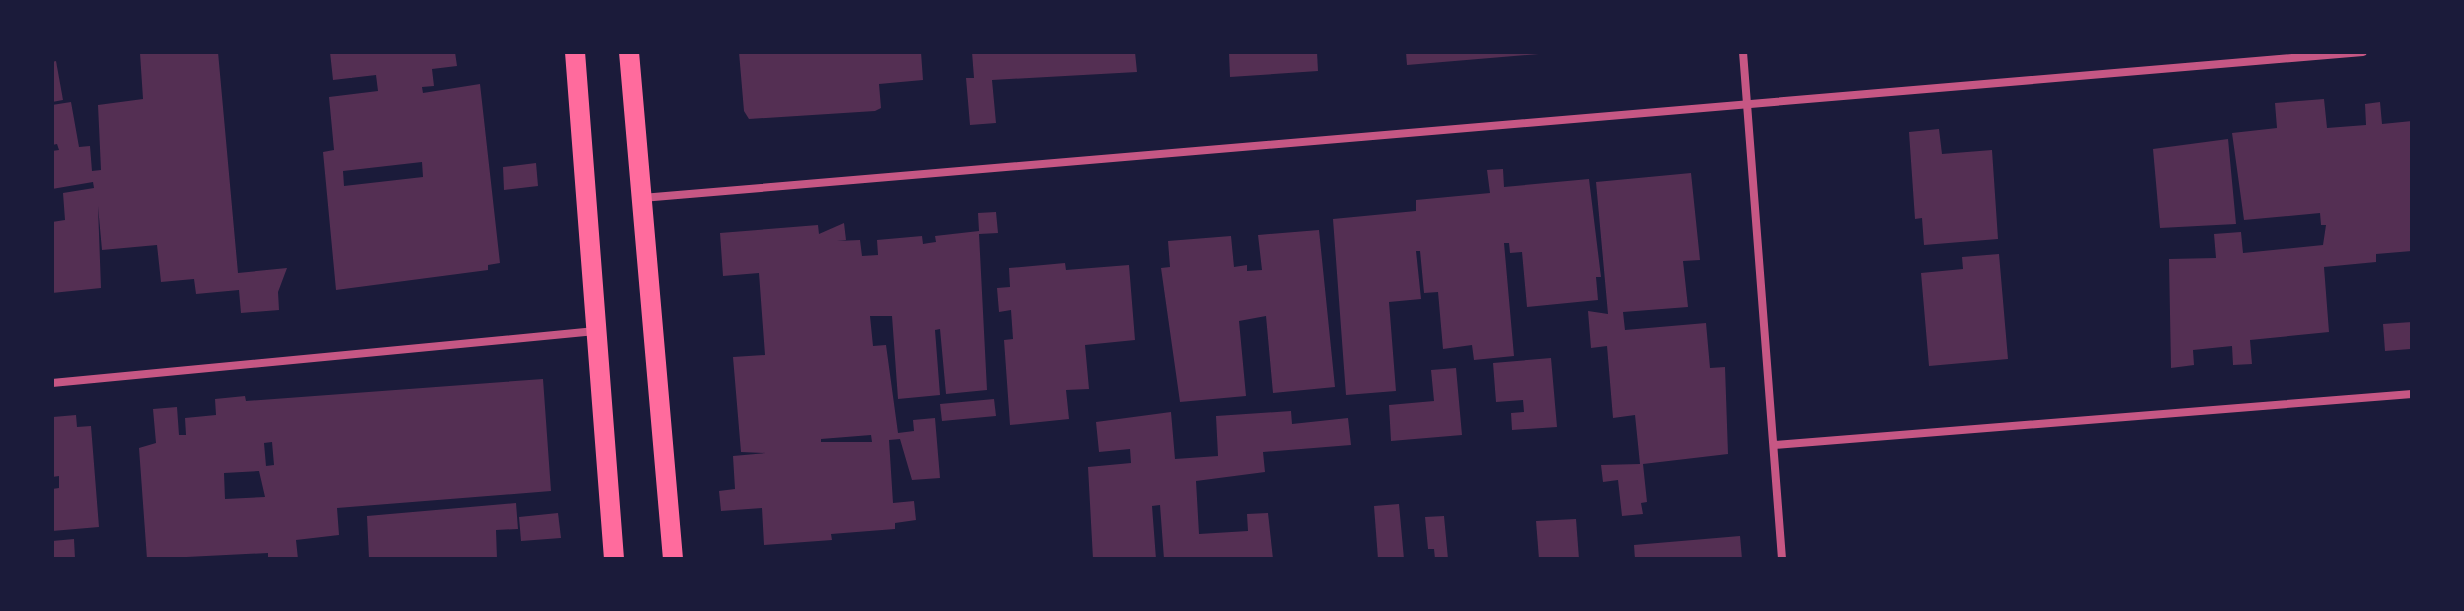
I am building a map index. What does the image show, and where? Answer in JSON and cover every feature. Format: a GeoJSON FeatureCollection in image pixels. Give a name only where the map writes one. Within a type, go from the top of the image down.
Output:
{"type":"FeatureCollection","features":[{"type":"Feature","properties":{"kind":"main road"},"geometry":{"type":"LineString","coordinates":[[575,52],[614,559]]}},
{"type":"Feature","properties":{"kind":"main road"},"geometry":{"type":"LineString","coordinates":[[629,52],[673,559]]}},
{"type":"Feature","properties":{"kind":"street"},"geometry":{"type":"LineString","coordinates":[[1743,52],[1782,559]]}},
{"type":"Feature","properties":{"kind":"street"},"geometry":{"type":"LineString","coordinates":[[640,198],[1747,101],[2363,52]]}},
{"type":"Feature","properties":{"kind":"street"},"geometry":{"type":"LineString","coordinates":[[52,383],[597,331]]}},
{"type":"Feature","properties":{"kind":"street"},"geometry":{"type":"LineString","coordinates":[[1775,445],[2412,394]]}},
{"type":"Feature","properties":{"kind":"building"},"geometry":{"type":"Polygon","coordinates":[[[218,52],[238,273],[287,268],[278,292],[279,310],[241,313],[239,290],[196,294],[194,279],[161,282],[157,245],[102,250],[98,206],[101,288],[52,293],[52,222],[65,220],[63,193],[94,188],[93,182],[52,189],[52,151],[59,150],[57,144],[52,145],[52,105],[71,102],[79,147],[90,146],[92,171],[101,170],[98,105],[143,99],[140,53],[218,52]]]}},
{"type":"Feature","properties":{"kind":"building"},"geometry":{"type":"Polygon","coordinates":[[[330,52],[455,52],[457,66],[432,69],[434,86],[422,87],[423,93],[480,84],[500,263],[488,265],[488,270],[336,290],[323,152],[334,150],[329,97],[378,91],[376,75],[333,80],[330,52]],[[422,162],[343,171],[344,186],[423,177],[422,162]]]}},
{"type":"Feature","properties":{"kind":"building"},"geometry":{"type":"Polygon","coordinates":[[[739,52],[921,52],[923,80],[879,84],[881,108],[875,111],[749,119],[744,111],[739,52]]]}},
{"type":"Feature","properties":{"kind":"building"},"geometry":{"type":"Polygon","coordinates":[[[972,52],[1135,52],[1137,72],[992,80],[996,123],[970,125],[966,78],[974,78],[972,52]]]}},
{"type":"Feature","properties":{"kind":"building"},"geometry":{"type":"Polygon","coordinates":[[[1229,52],[1317,52],[1318,71],[1230,77],[1229,52]]]}},
{"type":"Feature","properties":{"kind":"building"},"geometry":{"type":"Polygon","coordinates":[[[1406,52],[1539,52],[1539,54],[1407,65],[1406,52]]]}},
{"type":"Feature","properties":{"kind":"building"},"geometry":{"type":"Polygon","coordinates":[[[56,61],[63,100],[52,102],[52,62],[56,61]]]}},
{"type":"Feature","properties":{"kind":"building"},"geometry":{"type":"Polygon","coordinates":[[[2324,99],[2327,128],[2366,125],[2365,104],[2380,102],[2382,124],[2412,121],[2412,251],[2376,254],[2376,262],[2324,267],[2329,332],[2250,340],[2252,364],[2233,365],[2232,346],[2193,350],[2194,365],[2171,368],[2169,259],[2216,258],[2214,234],[2241,232],[2243,253],[2323,245],[2326,225],[2321,225],[2320,213],[2244,220],[2232,133],[2277,128],[2275,103],[2324,99]]]}},
{"type":"Feature","properties":{"kind":"building"},"geometry":{"type":"Polygon","coordinates":[[[1939,129],[1942,154],[1992,150],[1998,239],[1924,245],[1922,218],[1915,219],[1909,132],[1939,129]]]}},
{"type":"Feature","properties":{"kind":"building"},"geometry":{"type":"Polygon","coordinates":[[[2228,139],[2236,224],[2160,228],[2153,149],[2228,139]]]}},
{"type":"Feature","properties":{"kind":"building"},"geometry":{"type":"Polygon","coordinates":[[[536,163],[538,186],[504,190],[503,167],[536,163]]]}},
{"type":"Feature","properties":{"kind":"building"},"geometry":{"type":"Polygon","coordinates":[[[1503,169],[1504,187],[1589,179],[1601,277],[1596,277],[1598,300],[1527,307],[1522,252],[1510,253],[1509,243],[1504,243],[1514,356],[1474,360],[1472,345],[1443,349],[1438,292],[1424,293],[1420,251],[1416,251],[1421,299],[1389,302],[1396,391],[1346,395],[1333,219],[1416,211],[1416,200],[1490,193],[1487,170],[1503,169]]]}},
{"type":"Feature","properties":{"kind":"building"},"geometry":{"type":"Polygon","coordinates":[[[1691,173],[1700,260],[1683,261],[1688,307],[1623,312],[1625,330],[1706,323],[1710,368],[1725,367],[1728,454],[1643,464],[1647,502],[1641,503],[1643,514],[1622,516],[1618,480],[1603,482],[1601,465],[1640,464],[1635,415],[1613,418],[1607,346],[1591,348],[1588,311],[1608,314],[1596,182],[1691,173]]]}},
{"type":"Feature","properties":{"kind":"building"},"geometry":{"type":"Polygon","coordinates":[[[996,212],[998,233],[979,234],[987,390],[946,394],[940,329],[935,330],[940,395],[898,399],[892,316],[870,316],[873,346],[886,345],[898,433],[914,431],[913,420],[935,418],[940,478],[912,480],[900,439],[889,440],[893,503],[914,501],[916,520],[895,523],[895,529],[831,534],[832,540],[764,545],[762,508],[721,511],[719,491],[735,489],[733,456],[766,453],[741,452],[733,357],[765,355],[759,273],[723,276],[720,233],[818,225],[819,234],[844,223],[846,240],[837,241],[860,240],[862,256],[878,255],[877,240],[922,236],[923,244],[936,242],[935,236],[979,231],[978,213],[996,212]],[[871,435],[821,439],[821,442],[872,442],[871,435]]]}},
{"type":"Feature","properties":{"kind":"building"},"geometry":{"type":"Polygon","coordinates":[[[1319,230],[1335,387],[1273,393],[1266,316],[1239,321],[1246,396],[1180,402],[1161,268],[1170,267],[1168,241],[1231,236],[1234,267],[1247,265],[1247,271],[1262,270],[1258,235],[1319,230]]]}},
{"type":"Feature","properties":{"kind":"building"},"geometry":{"type":"Polygon","coordinates":[[[1999,254],[2008,359],[1929,366],[1921,273],[1963,269],[1962,257],[1999,254]]]}},
{"type":"Feature","properties":{"kind":"building"},"geometry":{"type":"Polygon","coordinates":[[[1065,263],[1066,270],[1129,265],[1135,340],[1085,345],[1089,389],[1066,390],[1069,419],[1010,425],[1004,340],[1013,339],[1011,310],[999,312],[997,288],[1010,287],[1009,268],[1065,263]]]}},
{"type":"Feature","properties":{"kind":"building"},"geometry":{"type":"Polygon","coordinates":[[[2412,322],[2410,349],[2385,351],[2383,324],[2412,322]]]}},
{"type":"Feature","properties":{"kind":"building"},"geometry":{"type":"Polygon","coordinates":[[[1551,358],[1557,427],[1512,430],[1511,413],[1524,412],[1523,400],[1496,402],[1493,363],[1551,358]]]}},
{"type":"Feature","properties":{"kind":"building"},"geometry":{"type":"Polygon","coordinates":[[[1456,368],[1462,435],[1391,441],[1389,405],[1434,401],[1431,370],[1456,368]]]}},
{"type":"Feature","properties":{"kind":"building"},"geometry":{"type":"Polygon","coordinates":[[[543,379],[551,491],[337,508],[339,535],[296,540],[298,559],[268,559],[268,553],[147,559],[139,448],[156,443],[153,409],[177,407],[179,435],[186,435],[185,418],[216,415],[215,399],[245,396],[246,401],[543,379]],[[272,442],[264,443],[266,466],[274,465],[272,442]],[[259,471],[224,473],[225,499],[265,497],[259,471]]]}},
{"type":"Feature","properties":{"kind":"building"},"geometry":{"type":"Polygon","coordinates":[[[994,399],[996,416],[942,421],[940,404],[994,399]]]}},
{"type":"Feature","properties":{"kind":"building"},"geometry":{"type":"Polygon","coordinates":[[[1291,411],[1292,424],[1348,418],[1351,445],[1263,452],[1265,472],[1196,481],[1199,534],[1248,531],[1247,514],[1268,513],[1273,559],[1164,559],[1160,505],[1152,506],[1156,559],[1093,559],[1088,467],[1131,463],[1130,449],[1099,452],[1096,422],[1171,412],[1175,459],[1218,456],[1216,416],[1291,411]]]}},
{"type":"Feature","properties":{"kind":"building"},"geometry":{"type":"Polygon","coordinates":[[[76,415],[77,427],[91,426],[99,527],[52,531],[52,489],[59,488],[59,476],[52,477],[53,417],[76,415]]]}},
{"type":"Feature","properties":{"kind":"building"},"geometry":{"type":"Polygon","coordinates":[[[516,503],[518,529],[496,530],[497,559],[369,559],[367,516],[516,503]]]}},
{"type":"Feature","properties":{"kind":"building"},"geometry":{"type":"Polygon","coordinates":[[[1399,504],[1404,559],[1378,559],[1374,506],[1399,504]]]}},
{"type":"Feature","properties":{"kind":"building"},"geometry":{"type":"Polygon","coordinates":[[[558,513],[561,538],[521,541],[519,517],[558,513]]]}},
{"type":"Feature","properties":{"kind":"building"},"geometry":{"type":"Polygon","coordinates":[[[1444,516],[1448,559],[1435,559],[1434,549],[1428,549],[1425,517],[1444,516]]]}},
{"type":"Feature","properties":{"kind":"building"},"geometry":{"type":"Polygon","coordinates":[[[1576,519],[1579,559],[1539,559],[1536,521],[1576,519]]]}},
{"type":"Feature","properties":{"kind":"building"},"geometry":{"type":"Polygon","coordinates":[[[1740,536],[1742,559],[1635,559],[1634,545],[1740,536]]]}},
{"type":"Feature","properties":{"kind":"building"},"geometry":{"type":"Polygon","coordinates":[[[74,539],[75,559],[52,559],[52,541],[74,539]]]}}]}
